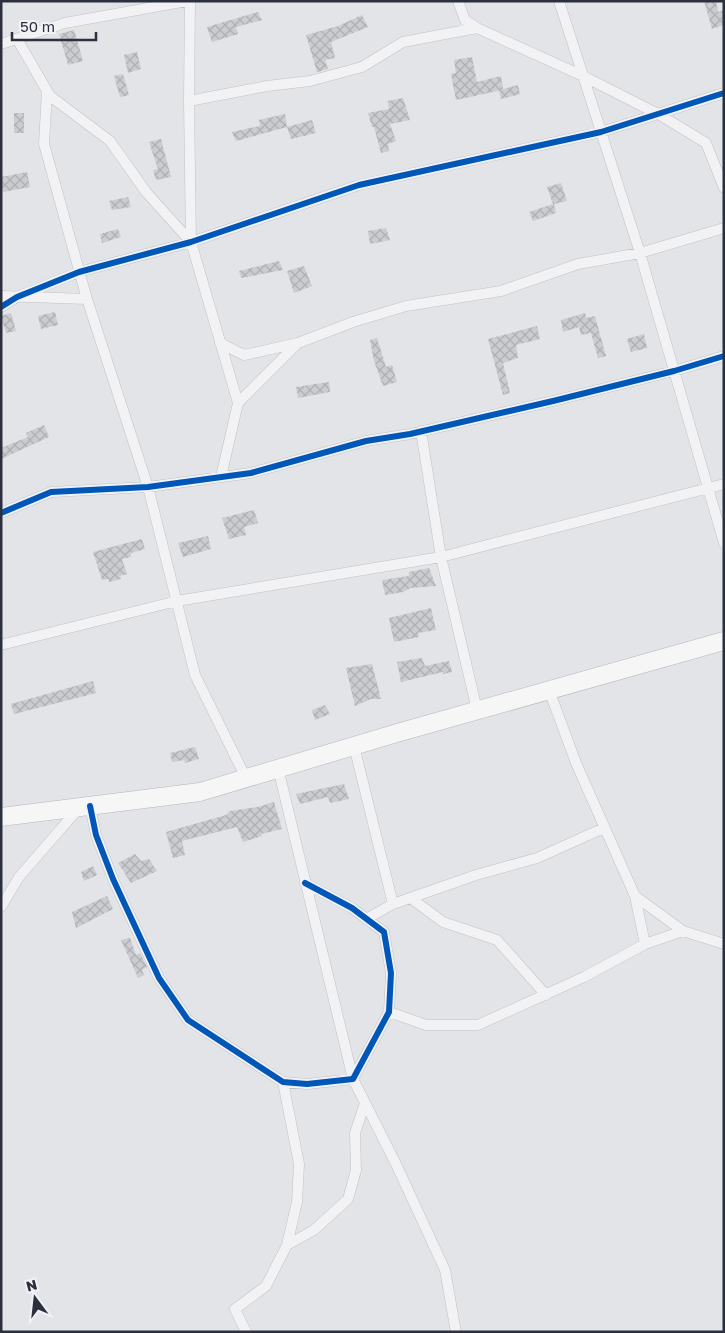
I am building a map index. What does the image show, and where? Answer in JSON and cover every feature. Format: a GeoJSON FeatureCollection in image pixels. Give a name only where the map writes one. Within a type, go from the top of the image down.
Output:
{"type":"FeatureCollection","features":[{"type":"Feature","properties":{"kind":"highway"},"geometry":{"type":"LineString","coordinates":[[1,817],[200,792],[477,710],[724,641]]}},
{"type":"Feature","properties":{"kind":"street"},"geometry":{"type":"LineString","coordinates":[[1,44],[65,23],[189,1],[191,242],[238,403],[221,477]]}},
{"type":"Feature","properties":{"kind":"street"},"geometry":{"type":"LineString","coordinates":[[458,1],[465,20],[477,28],[583,76],[656,113],[706,143],[724,188]]}},
{"type":"Feature","properties":{"kind":"street"},"geometry":{"type":"LineString","coordinates":[[560,1],[640,253],[724,543]]}},
{"type":"Feature","properties":{"kind":"street"},"geometry":{"type":"LineString","coordinates":[[190,101],[267,86],[310,81],[362,67],[403,42],[477,28]]}},
{"type":"Feature","properties":{"kind":"street"},"geometry":{"type":"LineString","coordinates":[[17,40],[50,96],[110,142],[146,192],[191,242]]}},
{"type":"Feature","properties":{"kind":"street"},"geometry":{"type":"LineString","coordinates":[[47,91],[44,144],[79,272],[148,487],[196,675],[246,778]]}},
{"type":"Feature","properties":{"kind":"street"},"geometry":{"type":"LineString","coordinates":[[1,306],[17,297],[79,272],[191,242],[359,185],[602,132],[656,113],[724,93]]}},
{"type":"Feature","properties":{"kind":"street"},"geometry":{"type":"LineString","coordinates":[[220,343],[244,355],[298,343],[352,322],[406,306],[501,291],[578,264],[640,253],[724,228]]}},
{"type":"Feature","properties":{"kind":"street"},"geometry":{"type":"LineString","coordinates":[[1,296],[87,299]]}},
{"type":"Feature","properties":{"kind":"street"},"geometry":{"type":"LineString","coordinates":[[238,403],[298,343]]}},
{"type":"Feature","properties":{"kind":"street"},"geometry":{"type":"LineString","coordinates":[[2,511],[51,492],[148,487],[251,473],[366,441],[421,431],[674,372],[724,356]]}},
{"type":"Feature","properties":{"kind":"street"},"geometry":{"type":"LineString","coordinates":[[421,431],[441,558],[477,710]]}},
{"type":"Feature","properties":{"kind":"street"},"geometry":{"type":"LineString","coordinates":[[1,645],[177,601],[441,558],[724,484]]}},
{"type":"Feature","properties":{"kind":"street"},"geometry":{"type":"LineString","coordinates":[[549,690],[604,828],[635,896],[646,944]]}},
{"type":"Feature","properties":{"kind":"street"},"geometry":{"type":"LineString","coordinates":[[354,746],[394,904]]}},
{"type":"Feature","properties":{"kind":"street"},"geometry":{"type":"LineString","coordinates":[[278,768],[353,1079],[396,1164],[445,1270],[456,1332]]}},
{"type":"Feature","properties":{"kind":"street"},"geometry":{"type":"LineString","coordinates":[[1,907],[19,877],[85,807],[113,879],[160,978],[188,1020],[282,1082],[306,1084],[353,1079]]}},
{"type":"Feature","properties":{"kind":"street"},"geometry":{"type":"LineString","coordinates":[[366,918],[394,904],[476,875],[537,858],[604,828]]}},
{"type":"Feature","properties":{"kind":"street"},"geometry":{"type":"LineString","coordinates":[[305,883],[352,908],[384,932],[391,973],[389,1012],[353,1079]]}},
{"type":"Feature","properties":{"kind":"street"},"geometry":{"type":"LineString","coordinates":[[635,896],[683,931],[724,944]]}},
{"type":"Feature","properties":{"kind":"street"},"geometry":{"type":"LineString","coordinates":[[412,899],[443,922],[497,940],[546,995]]}},
{"type":"Feature","properties":{"kind":"street"},"geometry":{"type":"LineString","coordinates":[[389,1012],[426,1025],[478,1025],[546,995],[646,944],[683,931]]}},
{"type":"Feature","properties":{"kind":"street"},"geometry":{"type":"LineString","coordinates":[[246,1332],[235,1309],[266,1286],[287,1244],[297,1202],[299,1164],[282,1082]]}},
{"type":"Feature","properties":{"kind":"street"},"geometry":{"type":"LineString","coordinates":[[287,1244],[314,1230],[348,1199],[356,1170],[355,1133],[365,1104]]}},
{"type":"Feature","properties":{"kind":"building"},"geometry":{"type":"Polygon","coordinates":[[[704,1],[716,1],[718,12],[724,10],[724,25],[712,29],[704,1]]]}},
{"type":"Feature","properties":{"kind":"building"},"geometry":{"type":"Polygon","coordinates":[[[258,12],[262,20],[236,27],[238,34],[212,42],[207,27],[258,12]]]}},
{"type":"Feature","properties":{"kind":"building"},"geometry":{"type":"Polygon","coordinates":[[[362,15],[368,27],[331,42],[335,58],[325,60],[328,69],[317,72],[306,35],[338,26],[362,15]]]}},
{"type":"Feature","properties":{"kind":"building"},"geometry":{"type":"Polygon","coordinates":[[[74,30],[83,61],[68,65],[59,34],[74,30]]]}},
{"type":"Feature","properties":{"kind":"building"},"geometry":{"type":"Polygon","coordinates":[[[137,52],[141,69],[128,73],[124,55],[137,52]]]}},
{"type":"Feature","properties":{"kind":"building"},"geometry":{"type":"Polygon","coordinates":[[[472,57],[477,82],[501,76],[503,89],[518,85],[520,94],[501,99],[499,91],[502,90],[456,100],[451,74],[456,73],[454,60],[472,57]]]}},
{"type":"Feature","properties":{"kind":"building"},"geometry":{"type":"Polygon","coordinates":[[[123,74],[129,95],[120,97],[114,76],[123,74]]]}},
{"type":"Feature","properties":{"kind":"building"},"geometry":{"type":"Polygon","coordinates":[[[403,98],[410,120],[390,124],[396,141],[388,144],[389,151],[381,153],[368,113],[389,109],[388,101],[403,98]]]}},
{"type":"Feature","properties":{"kind":"building"},"geometry":{"type":"Polygon","coordinates":[[[14,113],[24,113],[24,133],[14,133],[14,113]]]}},
{"type":"Feature","properties":{"kind":"building"},"geometry":{"type":"Polygon","coordinates":[[[285,114],[287,127],[236,141],[232,132],[260,126],[259,120],[285,114]]]}},
{"type":"Feature","properties":{"kind":"building"},"geometry":{"type":"Polygon","coordinates":[[[312,120],[316,133],[291,139],[287,127],[312,120]]]}},
{"type":"Feature","properties":{"kind":"building"},"geometry":{"type":"Polygon","coordinates":[[[161,139],[171,177],[156,180],[153,170],[158,169],[149,142],[161,139]]]}},
{"type":"Feature","properties":{"kind":"building"},"geometry":{"type":"Polygon","coordinates":[[[27,172],[30,187],[3,192],[1,177],[27,172]]]}},
{"type":"Feature","properties":{"kind":"building"},"geometry":{"type":"Polygon","coordinates":[[[561,183],[567,201],[554,204],[556,213],[533,221],[529,212],[553,204],[547,187],[561,183]]]}},
{"type":"Feature","properties":{"kind":"building"},"geometry":{"type":"Polygon","coordinates":[[[128,197],[131,207],[112,210],[109,201],[128,197]]]}},
{"type":"Feature","properties":{"kind":"building"},"geometry":{"type":"Polygon","coordinates":[[[386,228],[390,240],[370,244],[368,231],[386,228]]]}},
{"type":"Feature","properties":{"kind":"building"},"geometry":{"type":"Polygon","coordinates":[[[118,229],[121,237],[102,243],[100,234],[118,229]]]}},
{"type":"Feature","properties":{"kind":"building"},"geometry":{"type":"Polygon","coordinates":[[[279,261],[283,270],[241,278],[239,271],[279,261]]]}},
{"type":"Feature","properties":{"kind":"building"},"geometry":{"type":"Polygon","coordinates":[[[304,266],[312,286],[294,293],[287,271],[304,266]]]}},
{"type":"Feature","properties":{"kind":"building"},"geometry":{"type":"Polygon","coordinates":[[[55,312],[58,325],[41,329],[38,316],[55,312]]]}},
{"type":"Feature","properties":{"kind":"building"},"geometry":{"type":"Polygon","coordinates":[[[11,313],[16,331],[6,333],[1,316],[11,313]]]}},
{"type":"Feature","properties":{"kind":"building"},"geometry":{"type":"Polygon","coordinates":[[[585,313],[586,318],[595,316],[606,356],[598,358],[591,333],[581,335],[579,327],[563,332],[561,320],[585,313]]]}},
{"type":"Feature","properties":{"kind":"building"},"geometry":{"type":"Polygon","coordinates":[[[537,326],[540,339],[516,345],[518,358],[503,363],[510,393],[503,395],[488,339],[537,326]]]}},
{"type":"Feature","properties":{"kind":"building"},"geometry":{"type":"Polygon","coordinates":[[[644,334],[647,348],[631,352],[627,339],[644,334]]]}},
{"type":"Feature","properties":{"kind":"building"},"geometry":{"type":"Polygon","coordinates":[[[377,338],[386,367],[392,365],[397,382],[383,386],[374,361],[370,340],[377,338]]]}},
{"type":"Feature","properties":{"kind":"building"},"geometry":{"type":"Polygon","coordinates":[[[329,382],[330,392],[298,398],[296,387],[329,382]]]}},
{"type":"Feature","properties":{"kind":"building"},"geometry":{"type":"Polygon","coordinates":[[[44,425],[49,437],[1,459],[1,448],[28,437],[26,433],[44,425]]]}},
{"type":"Feature","properties":{"kind":"building"},"geometry":{"type":"Polygon","coordinates":[[[254,510],[258,523],[244,527],[246,535],[229,539],[222,518],[254,510]]]}},
{"type":"Feature","properties":{"kind":"building"},"geometry":{"type":"Polygon","coordinates":[[[208,536],[211,549],[183,557],[178,543],[208,536]]]}},
{"type":"Feature","properties":{"kind":"building"},"geometry":{"type":"Polygon","coordinates":[[[142,539],[145,549],[131,553],[131,557],[122,559],[127,574],[120,576],[121,579],[109,582],[109,579],[102,580],[93,552],[142,539]]]}},
{"type":"Feature","properties":{"kind":"building"},"geometry":{"type":"Polygon","coordinates":[[[429,568],[436,586],[411,588],[403,592],[385,595],[382,580],[409,576],[409,572],[429,568]]]}},
{"type":"Feature","properties":{"kind":"building"},"geometry":{"type":"Polygon","coordinates":[[[431,608],[436,630],[418,633],[419,637],[394,642],[389,618],[431,608]]]}},
{"type":"Feature","properties":{"kind":"building"},"geometry":{"type":"Polygon","coordinates":[[[422,658],[425,666],[449,661],[452,672],[443,674],[443,672],[401,682],[397,662],[422,658]]]}},
{"type":"Feature","properties":{"kind":"building"},"geometry":{"type":"Polygon","coordinates":[[[372,664],[381,699],[371,699],[355,706],[346,668],[372,664]]]}},
{"type":"Feature","properties":{"kind":"building"},"geometry":{"type":"Polygon","coordinates":[[[93,681],[96,693],[14,714],[11,704],[93,681]]]}},
{"type":"Feature","properties":{"kind":"building"},"geometry":{"type":"Polygon","coordinates":[[[325,705],[330,714],[315,720],[312,710],[325,705]]]}},
{"type":"Feature","properties":{"kind":"building"},"geometry":{"type":"Polygon","coordinates":[[[195,747],[199,759],[185,763],[184,760],[172,762],[170,753],[195,747]]]}},
{"type":"Feature","properties":{"kind":"building"},"geometry":{"type":"Polygon","coordinates":[[[344,784],[349,799],[330,803],[328,797],[300,804],[296,794],[344,784]]]}},
{"type":"Feature","properties":{"kind":"building"},"geometry":{"type":"Polygon","coordinates":[[[274,802],[282,829],[261,834],[262,836],[243,842],[237,827],[182,841],[185,855],[173,858],[166,832],[226,815],[230,811],[258,807],[274,802]]]}},
{"type":"Feature","properties":{"kind":"building"},"geometry":{"type":"Polygon","coordinates":[[[135,854],[141,861],[149,859],[157,871],[131,883],[118,863],[135,854]]]}},
{"type":"Feature","properties":{"kind":"building"},"geometry":{"type":"Polygon","coordinates":[[[93,866],[97,875],[84,881],[81,872],[93,866]]]}},
{"type":"Feature","properties":{"kind":"building"},"geometry":{"type":"Polygon","coordinates":[[[107,896],[113,909],[76,928],[72,912],[107,896]]]}},
{"type":"Feature","properties":{"kind":"building"},"geometry":{"type":"Polygon","coordinates":[[[130,938],[136,955],[140,953],[147,967],[142,970],[144,975],[138,978],[121,940],[130,938]]]}},
{"type":"Feature","properties":{"kind":"cycle path"},"geometry":{"type":"LineString","coordinates":[[1,307],[17,297],[79,272],[191,242],[359,185],[601,132],[724,93]]}},
{"type":"Feature","properties":{"kind":"cycle path"},"geometry":{"type":"LineString","coordinates":[[1,513],[51,492],[148,487],[251,473],[366,441],[410,434],[553,401],[674,371],[724,356]]}},
{"type":"Feature","properties":{"kind":"cycle path"},"geometry":{"type":"LineString","coordinates":[[90,806],[96,835],[113,879],[159,978],[188,1020],[283,1082],[307,1084],[353,1079],[389,1012],[391,973],[384,932],[352,908],[305,883]]}}]}
